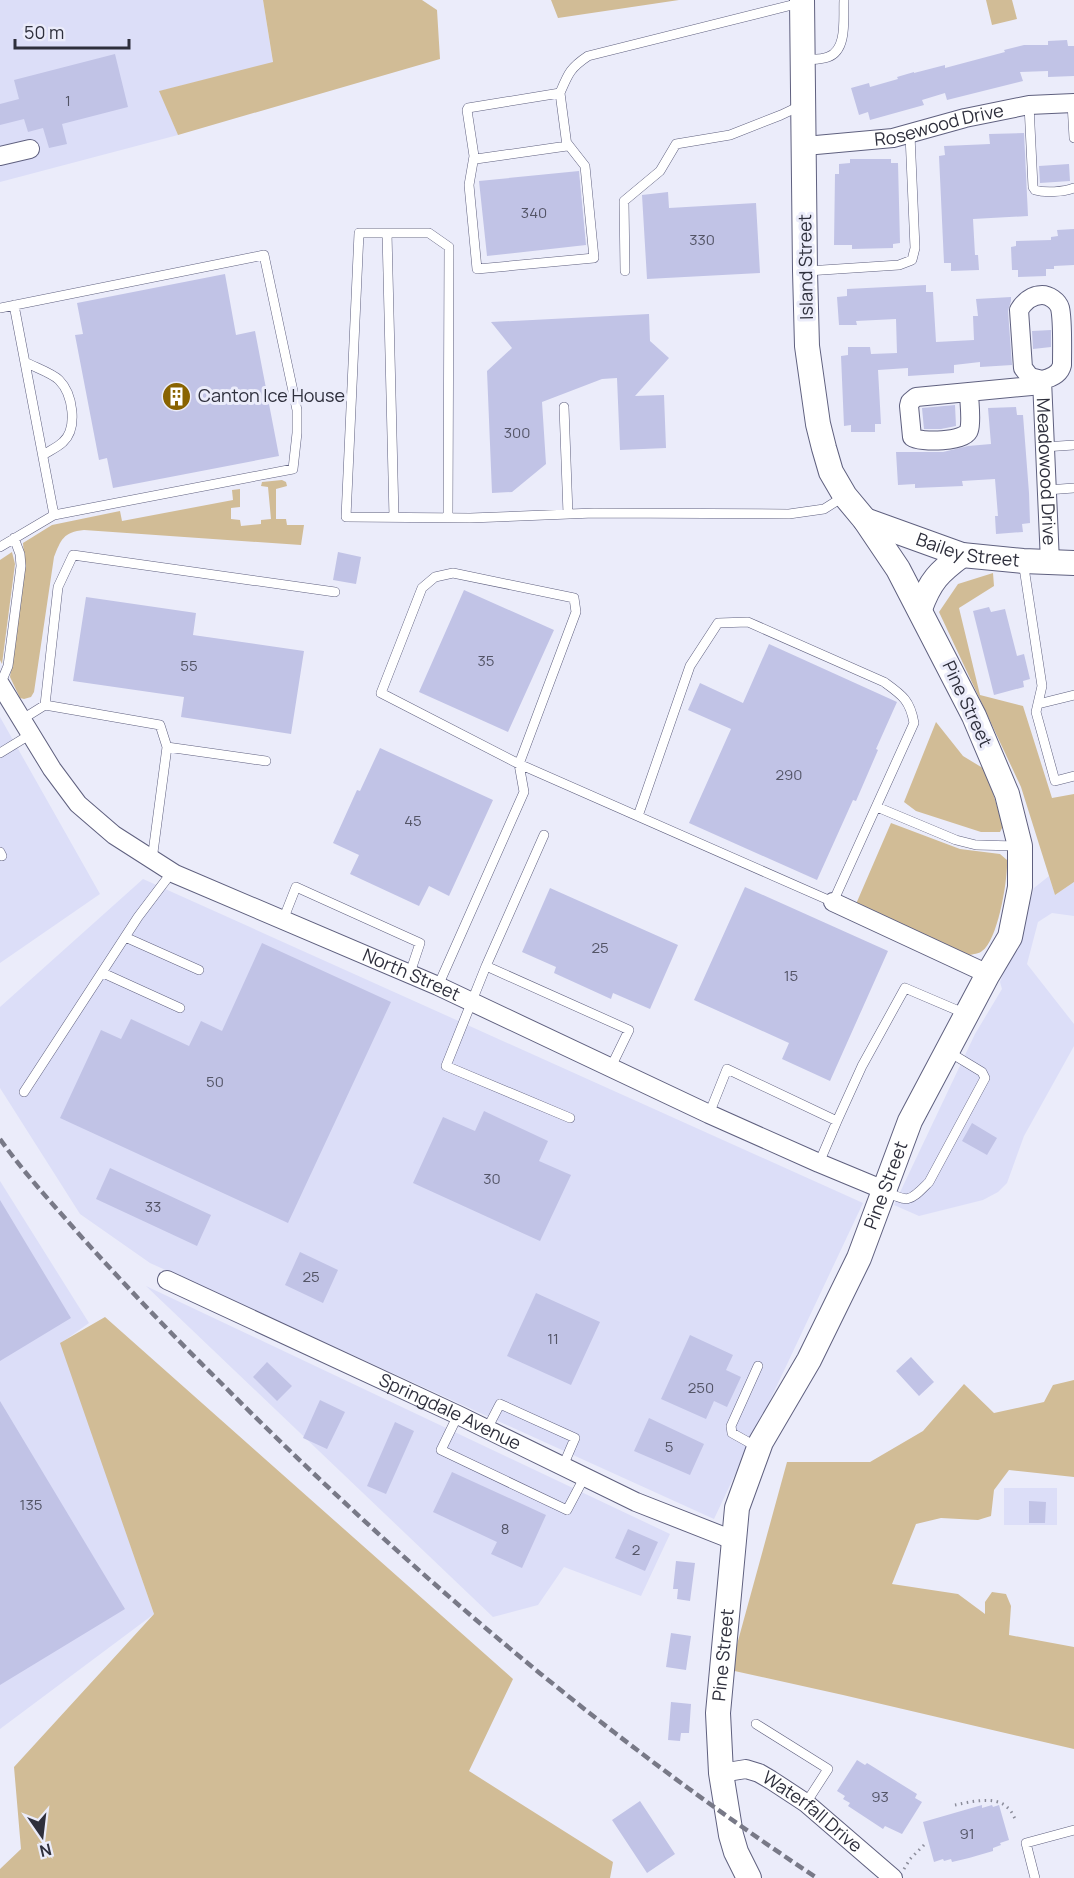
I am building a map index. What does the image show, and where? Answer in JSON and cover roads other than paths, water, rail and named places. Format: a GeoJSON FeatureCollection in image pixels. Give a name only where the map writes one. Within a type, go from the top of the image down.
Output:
{"type":"FeatureCollection","features":[{"type":"Feature","properties":{"kind":"street","name":"Island Street"},"geometry":{"type":"LineString","coordinates":[[802,1],[807,346],[818,424],[831,472],[845,496],[865,520]]}},
{"type":"Feature","properties":{"kind":"street","name":"Rosewood Drive"},"geometry":{"type":"LineString","coordinates":[[805,146],[893,138],[965,118],[1029,105],[1073,103]]}},
{"type":"Feature","properties":{"kind":"street"},"geometry":{"type":"LineString","coordinates":[[0,156],[30,149]]}},
{"type":"Feature","properties":{"kind":"street","name":"Meadowood Drive"},"geometry":{"type":"LineString","coordinates":[[969,393],[1042,382],[1050,562]]}},
{"type":"Feature","properties":{"kind":"street","name":"Bailey Street"},"geometry":{"type":"LineString","coordinates":[[865,520],[962,555],[1074,563]]}},
{"type":"Feature","properties":{"kind":"street","name":"Pine Street"},"geometry":{"type":"LineString","coordinates":[[749,1878],[730,1835],[721,1773],[718,1713],[737,1508],[759,1448],[809,1360],[859,1258],[910,1121],[966,1014],[1010,937],[1020,887],[1020,846],[1003,784],[974,716],[920,609],[898,568],[865,520]]}},
{"type":"Feature","properties":{"kind":"street"},"geometry":{"type":"LineString","coordinates":[[920,609],[926,592],[939,572],[962,555]]}},
{"type":"Feature","properties":{"kind":"street","name":"North Street"},"geometry":{"type":"LineString","coordinates":[[0,684],[52,769],[78,804],[114,835],[172,872],[410,973],[709,1114],[884,1190]]}},
{"type":"Feature","properties":{"kind":"street"},"geometry":{"type":"LineString","coordinates":[[833,902],[988,974]]}},
{"type":"Feature","properties":{"kind":"street","name":"Springdale Avenue"},"geometry":{"type":"LineString","coordinates":[[167,1280],[458,1415],[636,1502],[733,1540]]}},
{"type":"Feature","properties":{"kind":"street","name":"Waterfall Drive"},"geometry":{"type":"LineString","coordinates":[[721,1773],[746,1769],[759,1773],[806,1803],[898,1876]]}},
{"type":"Feature","properties":{"kind":"lane"},"geometry":{"type":"LineString","coordinates":[[803,60],[829,57],[839,46],[842,39],[843,0]]}},
{"type":"Feature","properties":{"kind":"lane"},"geometry":{"type":"LineString","coordinates":[[560,93],[467,110],[474,156],[469,185],[477,269],[594,258],[585,166],[567,143],[560,93],[573,67],[588,57],[802,1]]}},
{"type":"Feature","properties":{"kind":"lane"},"geometry":{"type":"LineString","coordinates":[[1073,103],[1074,138]]}},
{"type":"Feature","properties":{"kind":"lane"},"geometry":{"type":"LineString","coordinates":[[625,272],[624,201],[660,171],[676,144],[730,135],[804,104]]}},
{"type":"Feature","properties":{"kind":"lane"},"geometry":{"type":"LineString","coordinates":[[1029,105],[1033,187],[1041,192],[1074,188]]}},
{"type":"Feature","properties":{"kind":"lane"},"geometry":{"type":"LineString","coordinates":[[805,271],[895,266],[912,260],[915,248],[910,135]]}},
{"type":"Feature","properties":{"kind":"lane"},"geometry":{"type":"LineString","coordinates":[[474,156],[479,159],[565,147],[567,143]]}},
{"type":"Feature","properties":{"kind":"lane"},"geometry":{"type":"LineString","coordinates":[[448,518],[449,247],[429,233],[358,233],[346,517],[448,518],[568,514],[789,514],[824,509],[845,496]]}},
{"type":"Feature","properties":{"kind":"lane"},"geometry":{"type":"LineString","coordinates":[[387,233],[394,517]]}},
{"type":"Feature","properties":{"kind":"lane"},"geometry":{"type":"LineString","coordinates":[[0,308],[264,255],[297,410],[293,468],[54,515],[0,546]]}},
{"type":"Feature","properties":{"kind":"lane"},"geometry":{"type":"LineString","coordinates":[[14,305],[54,515]]}},
{"type":"Feature","properties":{"kind":"lane"},"geometry":{"type":"LineString","coordinates":[[25,362],[59,380],[73,411],[71,432],[64,442],[43,455]]}},
{"type":"Feature","properties":{"kind":"lane"},"geometry":{"type":"LineString","coordinates":[[564,407],[568,514]]}},
{"type":"Feature","properties":{"kind":"lane"},"geometry":{"type":"LineString","coordinates":[[1044,447],[1074,445]]}},
{"type":"Feature","properties":{"kind":"lane"},"geometry":{"type":"LineString","coordinates":[[1047,490],[1074,488]]}},
{"type":"Feature","properties":{"kind":"lane"},"geometry":{"type":"LineString","coordinates":[[0,684],[8,666],[21,566],[20,554],[14,538]]}},
{"type":"Feature","properties":{"kind":"lane"},"geometry":{"type":"LineString","coordinates":[[0,753],[45,705],[58,587],[73,555],[335,592]]}},
{"type":"Feature","properties":{"kind":"lane"},"geometry":{"type":"LineString","coordinates":[[1023,561],[1042,686],[1036,712],[1055,781],[1074,776]]}},
{"type":"Feature","properties":{"kind":"lane"},"geometry":{"type":"LineString","coordinates":[[438,986],[524,792],[519,764],[576,612],[574,598],[453,573],[435,577],[422,588],[381,693],[519,764],[833,902],[878,807],[914,723],[911,709],[903,696],[884,682],[748,622],[718,623],[690,666],[638,816]]}},
{"type":"Feature","properties":{"kind":"lane"},"geometry":{"type":"LineString","coordinates":[[1038,704],[1074,695]]}},
{"type":"Feature","properties":{"kind":"lane"},"geometry":{"type":"LineString","coordinates":[[45,705],[160,725],[167,747],[152,860]]}},
{"type":"Feature","properties":{"kind":"lane"},"geometry":{"type":"LineString","coordinates":[[167,747],[266,760]]}},
{"type":"Feature","properties":{"kind":"lane"},"geometry":{"type":"LineString","coordinates":[[878,807],[956,840],[976,844],[1020,846]]}},
{"type":"Feature","properties":{"kind":"lane"},"geometry":{"type":"LineString","coordinates":[[544,835],[471,1001],[447,1066],[570,1118]]}},
{"type":"Feature","properties":{"kind":"lane"},"geometry":{"type":"LineString","coordinates":[[24,1092],[125,937],[172,872]]}},
{"type":"Feature","properties":{"kind":"lane"},"geometry":{"type":"LineString","coordinates":[[283,920],[296,887],[420,943],[410,973]]}},
{"type":"Feature","properties":{"kind":"lane"},"geometry":{"type":"LineString","coordinates":[[125,937],[199,970]]}},
{"type":"Feature","properties":{"kind":"lane"},"geometry":{"type":"LineString","coordinates":[[486,966],[629,1030],[611,1067]]}},
{"type":"Feature","properties":{"kind":"lane"},"geometry":{"type":"LineString","coordinates":[[103,973],[180,1008]]}},
{"type":"Feature","properties":{"kind":"lane"},"geometry":{"type":"LineString","coordinates":[[819,1163],[862,1066],[905,988],[966,1014]]}},
{"type":"Feature","properties":{"kind":"lane"},"geometry":{"type":"LineString","coordinates":[[884,1190],[900,1199],[909,1199],[929,1182],[985,1078],[982,1072],[947,1051]]}},
{"type":"Feature","properties":{"kind":"lane"},"geometry":{"type":"LineString","coordinates":[[709,1114],[727,1070],[837,1121]]}},
{"type":"Feature","properties":{"kind":"lane"},"geometry":{"type":"LineString","coordinates":[[758,1365],[731,1426],[732,1433],[759,1448]]}},
{"type":"Feature","properties":{"kind":"lane"},"geometry":{"type":"LineString","coordinates":[[487,1429],[500,1404],[575,1438],[563,1466]]}},
{"type":"Feature","properties":{"kind":"lane"},"geometry":{"type":"LineString","coordinates":[[458,1415],[441,1450],[567,1510],[585,1476]]}},
{"type":"Feature","properties":{"kind":"lane"},"geometry":{"type":"LineString","coordinates":[[756,1724],[828,1769],[806,1803]]}},
{"type":"Feature","properties":{"kind":"lane"},"geometry":{"type":"LineString","coordinates":[[1035,1878],[1026,1844],[1074,1830]]}},
{"type":"Feature","properties":{"kind":"railway"},"geometry":{"type":"LineString","coordinates":[[0,1139],[48,1199],[148,1309],[289,1450],[360,1517],[432,1582],[581,1706],[658,1766],[817,1878]]}},
{"type":"Feature","properties":{"kind":"place","name":"Canton Ice House"},"geometry":{"type":"Point","coordinates":[177,396]}}]}
